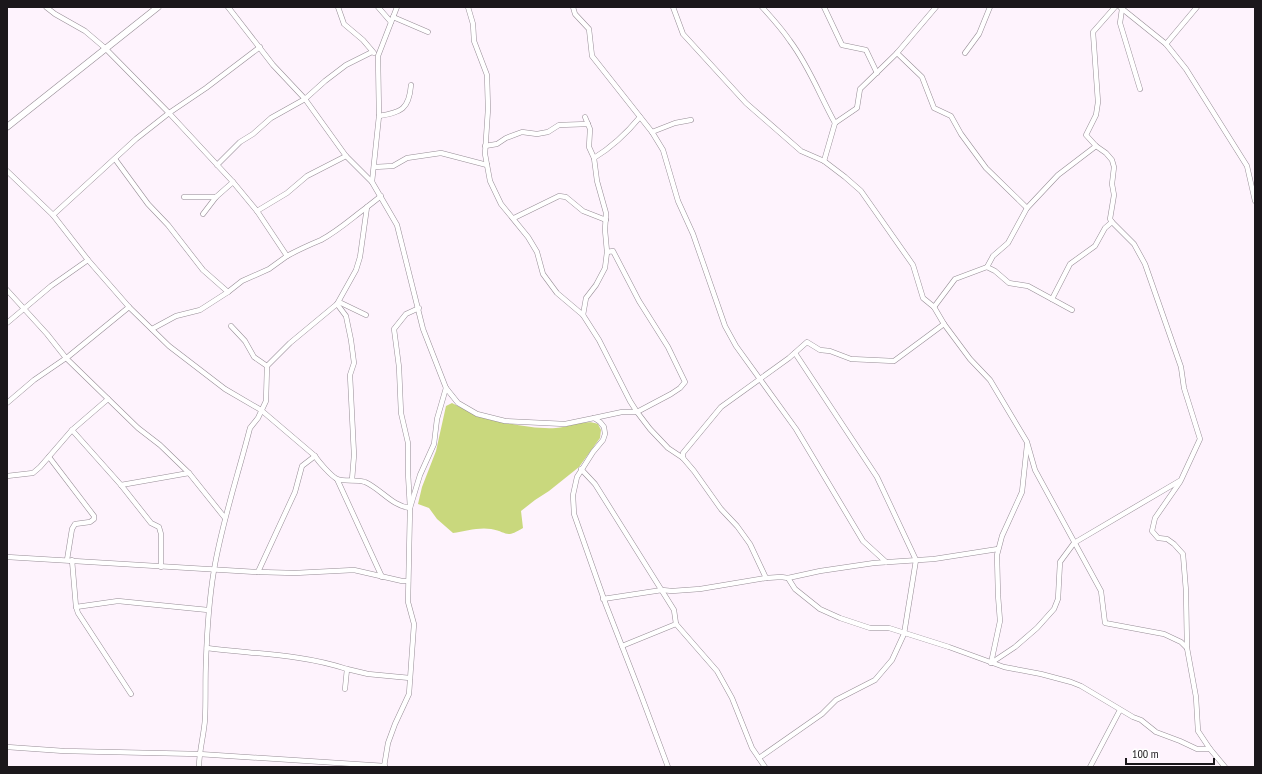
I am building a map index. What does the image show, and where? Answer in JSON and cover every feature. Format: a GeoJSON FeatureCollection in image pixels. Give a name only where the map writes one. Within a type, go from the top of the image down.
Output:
{"type":"FeatureCollection","features":[{"type":"Feature","properties":{"kind":"street"},"geometry":{"type":"LineString","coordinates":[[46,7],[55,14],[85,31],[105,48],[169,113],[233,182],[257,211],[287,256]]}},
{"type":"Feature","properties":{"kind":"street"},"geometry":{"type":"LineString","coordinates":[[7,127],[158,7]]}},
{"type":"Feature","properties":{"kind":"street"},"geometry":{"type":"LineString","coordinates":[[228,7],[273,65],[305,99],[346,156],[372,182],[381,196],[397,225],[419,308],[423,329],[446,388],[458,403],[477,414],[506,420],[565,424],[622,412],[637,412],[680,388],[685,382],[668,347],[639,301],[613,251],[607,252]]}},
{"type":"Feature","properties":{"kind":"street"},"geometry":{"type":"LineString","coordinates":[[338,7],[344,24],[378,56]]}},
{"type":"Feature","properties":{"kind":"street"},"geometry":{"type":"LineString","coordinates":[[378,7],[392,19],[428,32]]}},
{"type":"Feature","properties":{"kind":"street"},"geometry":{"type":"LineString","coordinates":[[372,182],[379,116],[378,56],[397,7]]}},
{"type":"Feature","properties":{"kind":"street"},"geometry":{"type":"LineString","coordinates":[[468,7],[473,24],[474,40],[487,75],[488,109],[485,154],[490,181],[501,204],[528,236],[537,252],[542,274],[557,294],[583,315],[599,340],[637,412],[650,429],[668,448],[683,458],[721,508],[737,526],[750,544],[766,578]]}},
{"type":"Feature","properties":{"kind":"street"},"geometry":{"type":"LineString","coordinates":[[573,7],[575,14],[589,29],[592,56],[652,132],[663,150],[678,201],[693,234],[725,326],[736,346],[796,429],[863,541],[886,562]]}},
{"type":"Feature","properties":{"kind":"street"},"geometry":{"type":"LineString","coordinates":[[673,7],[683,34],[746,103],[801,151],[824,161],[861,191],[882,220],[913,265],[923,298],[934,307],[944,324],[970,359],[990,380],[1027,442],[1035,470],[1101,591],[1105,623],[1164,634],[1181,642],[1187,648]]}},
{"type":"Feature","properties":{"kind":"street"},"geometry":{"type":"LineString","coordinates":[[762,7],[791,41],[811,74],[835,123]]}},
{"type":"Feature","properties":{"kind":"street"},"geometry":{"type":"LineString","coordinates":[[824,7],[842,45],[866,50],[877,73]]}},
{"type":"Feature","properties":{"kind":"street"},"geometry":{"type":"LineString","coordinates":[[824,161],[835,123],[857,108],[860,89],[897,53],[936,7]]}},
{"type":"Feature","properties":{"kind":"street"},"geometry":{"type":"LineString","coordinates":[[965,53],[979,34],[990,7]]}},
{"type":"Feature","properties":{"kind":"street"},"geometry":{"type":"LineString","coordinates":[[1115,7],[1093,32],[1098,102],[1096,115],[1086,135],[1112,160],[1114,167],[1112,184],[1114,195],[1110,219],[1134,244],[1145,264],[1181,367],[1184,388],[1200,439],[1180,480],[1155,518],[1152,531],[1158,538],[1167,539],[1174,544],[1183,554],[1186,591],[1187,648],[1196,697],[1198,731],[1210,749],[1225,767]]}},
{"type":"Feature","properties":{"kind":"street"},"geometry":{"type":"LineString","coordinates":[[1166,44],[1197,7]]}},
{"type":"Feature","properties":{"kind":"street"},"geometry":{"type":"LineString","coordinates":[[1121,8],[1166,44],[1186,69],[1247,166],[1255,200]]}},
{"type":"Feature","properties":{"kind":"street"},"geometry":{"type":"LineString","coordinates":[[1121,8],[1120,23],[1140,89]]}},
{"type":"Feature","properties":{"kind":"street"},"geometry":{"type":"LineString","coordinates":[[53,215],[136,139],[169,113],[260,48]]}},
{"type":"Feature","properties":{"kind":"street"},"geometry":{"type":"LineString","coordinates":[[216,165],[240,142],[253,134],[271,118],[305,99],[346,65],[372,52]]}},
{"type":"Feature","properties":{"kind":"street"},"geometry":{"type":"LineString","coordinates":[[897,53],[922,77],[934,108],[951,116],[961,134],[986,168],[1027,208]]}},
{"type":"Feature","properties":{"kind":"street"},"geometry":{"type":"LineString","coordinates":[[379,116],[395,113],[402,109],[409,100],[411,85]]}},
{"type":"Feature","properties":{"kind":"street"},"geometry":{"type":"LineString","coordinates":[[583,315],[586,298],[596,286],[605,268],[607,252],[606,213],[595,172],[594,158],[589,148],[590,129],[585,117]]}},
{"type":"Feature","properties":{"kind":"street"},"geometry":{"type":"LineString","coordinates":[[594,158],[609,149],[621,139],[640,117]]}},
{"type":"Feature","properties":{"kind":"street"},"geometry":{"type":"LineString","coordinates":[[652,132],[675,123],[691,120]]}},
{"type":"Feature","properties":{"kind":"street"},"geometry":{"type":"LineString","coordinates":[[485,146],[497,144],[506,138],[522,132],[537,134],[548,132],[559,125],[588,124]]}},
{"type":"Feature","properties":{"kind":"street"},"geometry":{"type":"LineString","coordinates":[[934,307],[955,279],[987,267],[993,256],[1008,244],[1027,208],[1058,175],[1096,146]]}},
{"type":"Feature","properties":{"kind":"street"},"geometry":{"type":"LineString","coordinates":[[374,167],[393,166],[407,158],[441,153],[487,165]]}},
{"type":"Feature","properties":{"kind":"street"},"geometry":{"type":"LineString","coordinates":[[257,211],[287,193],[307,176],[346,156]]}},
{"type":"Feature","properties":{"kind":"street"},"geometry":{"type":"LineString","coordinates":[[115,159],[148,204],[168,225],[203,270],[228,292]]}},
{"type":"Feature","properties":{"kind":"street"},"geometry":{"type":"LineString","coordinates":[[7,171],[53,215],[88,260],[129,307],[169,346],[225,389],[260,410],[315,456],[318,461],[337,479],[382,577]]}},
{"type":"Feature","properties":{"kind":"street"},"geometry":{"type":"LineString","coordinates":[[203,214],[216,197],[233,182]]}},
{"type":"Feature","properties":{"kind":"street"},"geometry":{"type":"LineString","coordinates":[[152,330],[176,316],[200,310],[242,281],[269,269],[287,256],[339,229],[381,196]]}},
{"type":"Feature","properties":{"kind":"street"},"geometry":{"type":"LineString","coordinates":[[514,218],[558,196],[566,197],[583,211],[606,220]]}},
{"type":"Feature","properties":{"kind":"street"},"geometry":{"type":"LineString","coordinates":[[184,197],[216,197]]}},
{"type":"Feature","properties":{"kind":"street"},"geometry":{"type":"LineString","coordinates":[[199,767],[199,754],[205,729],[208,610],[214,569],[250,428],[258,418],[260,410],[266,401],[267,366],[290,343],[338,303],[356,270],[360,257],[367,207]]}},
{"type":"Feature","properties":{"kind":"street"},"geometry":{"type":"LineString","coordinates":[[1052,299],[1070,264],[1095,246],[1105,228],[1112,222]]}},
{"type":"Feature","properties":{"kind":"street"},"geometry":{"type":"LineString","coordinates":[[7,324],[51,286],[88,260]]}},
{"type":"Feature","properties":{"kind":"street"},"geometry":{"type":"LineString","coordinates":[[987,267],[995,271],[1009,283],[1028,286],[1072,310]]}},
{"type":"Feature","properties":{"kind":"street"},"geometry":{"type":"LineString","coordinates":[[7,290],[47,334],[66,358],[138,428],[160,445],[189,473],[226,518]]}},
{"type":"Feature","properties":{"kind":"street"},"geometry":{"type":"LineString","coordinates":[[338,303],[366,315]]}},
{"type":"Feature","properties":{"kind":"street"},"geometry":{"type":"LineString","coordinates":[[338,303],[346,316],[354,363],[350,375],[354,455],[352,480]]}},
{"type":"Feature","properties":{"kind":"street"},"geometry":{"type":"LineString","coordinates":[[7,403],[34,380],[66,358],[129,307]]}},
{"type":"Feature","properties":{"kind":"street"},"geometry":{"type":"LineString","coordinates":[[7,747],[64,751],[199,754],[385,767],[388,743],[409,694],[414,624],[408,602],[410,508],[408,443],[401,413],[399,367],[394,329],[406,314],[419,308]]}},
{"type":"Feature","properties":{"kind":"street"},"geometry":{"type":"LineString","coordinates":[[683,458],[683,453],[721,407],[795,353],[807,342],[820,350],[830,351],[851,359],[894,361],[944,324]]}},
{"type":"Feature","properties":{"kind":"street"},"geometry":{"type":"LineString","coordinates":[[231,326],[245,341],[254,357],[267,366]]}},
{"type":"Feature","properties":{"kind":"street"},"geometry":{"type":"LineString","coordinates":[[759,758],[822,714],[836,700],[875,680],[892,660],[904,634],[916,560],[877,477],[795,353]]}},
{"type":"Feature","properties":{"kind":"street"},"geometry":{"type":"LineString","coordinates":[[410,508],[420,475],[434,444],[437,420],[446,388]]}},
{"type":"Feature","properties":{"kind":"street"},"geometry":{"type":"LineString","coordinates":[[7,476],[33,473],[72,430],[108,399]]}},
{"type":"Feature","properties":{"kind":"street"},"geometry":{"type":"LineString","coordinates":[[594,418],[604,427],[605,434],[603,440],[581,469],[577,477],[572,495],[574,514],[603,598],[668,767]]}},
{"type":"Feature","properties":{"kind":"street"},"geometry":{"type":"LineString","coordinates":[[72,430],[121,485],[151,523],[159,527],[161,534],[161,567]]}},
{"type":"Feature","properties":{"kind":"street"},"geometry":{"type":"LineString","coordinates":[[991,663],[1000,621],[997,555],[1002,536],[1022,492],[1027,442]]}},
{"type":"Feature","properties":{"kind":"street"},"geometry":{"type":"LineString","coordinates":[[258,572],[295,492],[302,466],[315,456]]}},
{"type":"Feature","properties":{"kind":"street"},"geometry":{"type":"LineString","coordinates":[[49,457],[94,516],[94,519],[90,522],[75,524],[72,528],[69,560],[78,613],[131,694]]}},
{"type":"Feature","properties":{"kind":"street"},"geometry":{"type":"LineString","coordinates":[[581,469],[595,484],[662,590],[674,610],[676,624],[717,672],[732,698],[752,748],[765,767]]}},
{"type":"Feature","properties":{"kind":"street"},"geometry":{"type":"LineString","coordinates":[[121,485],[189,473]]}},
{"type":"Feature","properties":{"kind":"street"},"geometry":{"type":"LineString","coordinates":[[337,479],[363,481],[403,507],[410,508]]}},
{"type":"Feature","properties":{"kind":"street"},"geometry":{"type":"LineString","coordinates":[[991,663],[1015,647],[1054,609],[1058,599],[1060,562],[1074,543],[1180,480]]}},
{"type":"Feature","properties":{"kind":"street"},"geometry":{"type":"LineString","coordinates":[[603,598],[662,590],[672,591],[700,589],[766,578],[788,578],[820,571],[886,562],[934,559],[998,549]]}},
{"type":"Feature","properties":{"kind":"street"},"geometry":{"type":"LineString","coordinates":[[7,557],[258,572],[354,570],[382,577],[408,581]]}},
{"type":"Feature","properties":{"kind":"street"},"geometry":{"type":"LineString","coordinates":[[788,578],[795,589],[820,609],[840,618],[870,628],[889,628],[949,647],[991,663],[1071,682],[1082,686],[1120,710],[1141,720],[1156,732],[1196,749],[1210,749]]}},
{"type":"Feature","properties":{"kind":"street"},"geometry":{"type":"LineString","coordinates":[[76,607],[118,601],[208,610]]}},
{"type":"Feature","properties":{"kind":"street"},"geometry":{"type":"LineString","coordinates":[[622,646],[676,624]]}},
{"type":"Feature","properties":{"kind":"street"},"geometry":{"type":"LineString","coordinates":[[207,648],[313,660],[334,664],[368,674],[410,678]]}},
{"type":"Feature","properties":{"kind":"street"},"geometry":{"type":"LineString","coordinates":[[345,689],[347,669]]}},
{"type":"Feature","properties":{"kind":"street"},"geometry":{"type":"LineString","coordinates":[[1090,767],[1120,710]]}},
{"type":"Feature","properties":{"kind":"green space"},"geometry":{"type":"Polygon","coordinates":[[[452,403],[475,414],[517,425],[556,428],[588,422],[598,424],[601,430],[600,438],[579,467],[521,511],[523,528],[509,534],[497,530],[482,528],[453,533],[437,519],[429,508],[418,504],[422,487],[436,451],[446,406],[452,403]]]}}]}
